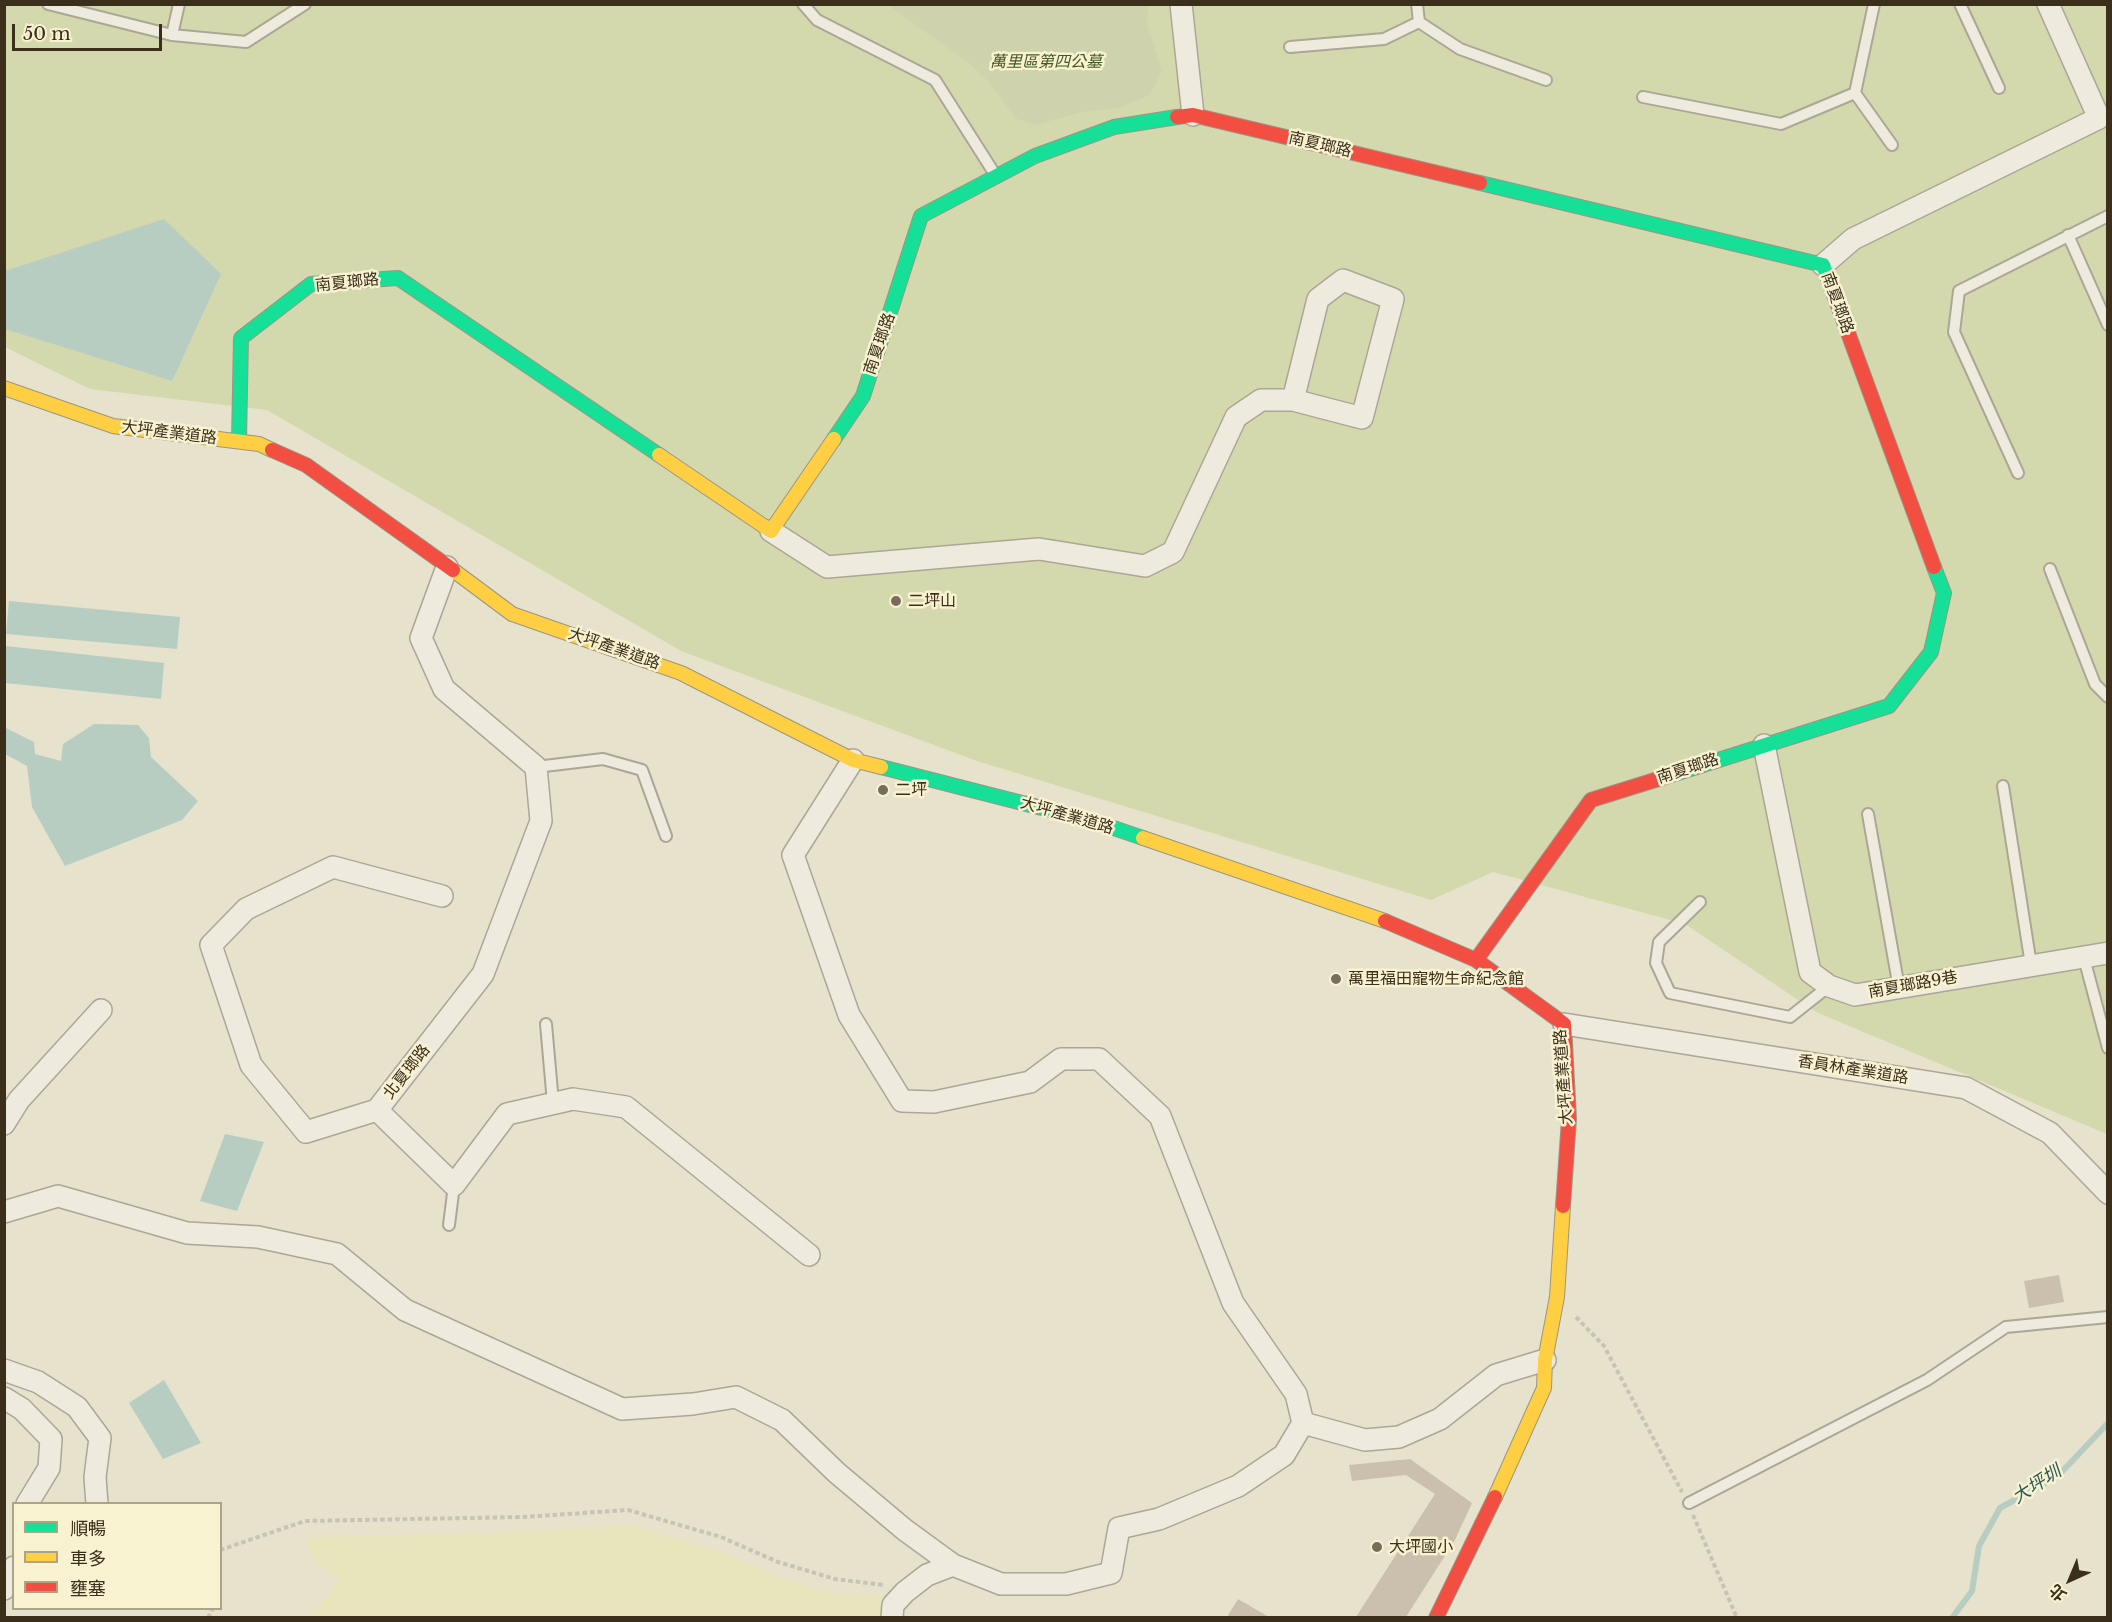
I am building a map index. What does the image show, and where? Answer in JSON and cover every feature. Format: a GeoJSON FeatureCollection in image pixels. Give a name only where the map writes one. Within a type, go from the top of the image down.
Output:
{"type":"FeatureCollection","features":[{"type":"Feature","properties":{"kind":"street"},"geometry":{"type":"LineString","coordinates":[[1181,4],[1193,115]]}},
{"type":"Feature","properties":{"kind":"street"},"geometry":{"type":"LineString","coordinates":[[1823,265],[1853,239],[2103,124],[2048,4]]}},
{"type":"Feature","properties":{"kind":"street","name":"南夏瑯路"},"geometry":{"type":"LineString","coordinates":[[239,441],[241,338],[311,284],[398,278],[771,531],[862,396],[921,216],[1035,156],[1114,126],[1193,115],[1823,265],[1944,593],[1931,652],[1888,706],[1591,800],[1476,960]]}},
{"type":"Feature","properties":{"kind":"street"},"geometry":{"type":"LineString","coordinates":[[771,531],[827,567],[1039,549],[1145,566],[1173,552],[1236,417],[1261,400],[1293,400],[1362,418],[1393,299],[1343,280],[1318,299],[1293,400]]}},
{"type":"Feature","properties":{"kind":"street","name":"大坪產業道路"},"geometry":{"type":"LineString","coordinates":[[4,388],[112,426],[259,444],[306,465],[512,614],[681,673],[853,760],[1093,820],[1382,920],[1476,960],[1563,1024],[1569,1119],[1557,1297],[1545,1360],[1544,1388],[1522,1442],[1436,1617]]}},
{"type":"Feature","properties":{"kind":"street"},"geometry":{"type":"LineString","coordinates":[[447,567],[421,638],[444,689],[536,767]]}},
{"type":"Feature","properties":{"kind":"street","name":"南夏瑯路9巷"},"geometry":{"type":"LineString","coordinates":[[1764,745],[1810,972],[1829,986],[1855,995],[2108,953]]}},
{"type":"Feature","properties":{"kind":"street"},"geometry":{"type":"LineString","coordinates":[[4,1212],[58,1196],[187,1233],[258,1237],[338,1254],[405,1310],[622,1409],[693,1404],[736,1397],[782,1420],[837,1473],[905,1530],[953,1565],[1001,1584],[1066,1584],[1111,1573],[1119,1528],[1160,1519],[1238,1486],[1284,1455],[1303,1423],[1296,1394],[1233,1303],[1160,1116],[1099,1059],[1061,1059],[1030,1082],[934,1102],[902,1101],[849,1015],[793,855],[853,760]]}},
{"type":"Feature","properties":{"kind":"street","name":"北夏瑯路"},"geometry":{"type":"LineString","coordinates":[[442,896],[333,867],[246,909],[211,945],[251,1065],[306,1132],[377,1110],[483,974],[541,821],[536,767]]}},
{"type":"Feature","properties":{"kind":"street"},"geometry":{"type":"LineString","coordinates":[[4,1124],[19,1100],[101,1010]]}},
{"type":"Feature","properties":{"kind":"street","name":"香員林產業道路"},"geometry":{"type":"LineString","coordinates":[[1563,1024],[1966,1088],[2050,1133],[2108,1193]]}},
{"type":"Feature","properties":{"kind":"street"},"geometry":{"type":"LineString","coordinates":[[377,1110],[454,1185],[507,1114],[573,1099],[626,1107],[809,1255]]}},
{"type":"Feature","properties":{"kind":"street"},"geometry":{"type":"LineString","coordinates":[[1303,1423],[1365,1440],[1399,1437],[1440,1419],[1496,1375],[1545,1360]]}},
{"type":"Feature","properties":{"kind":"street"},"geometry":{"type":"LineString","coordinates":[[4,1370],[38,1382],[76,1407],[100,1438],[95,1477],[97,1502]]}},
{"type":"Feature","properties":{"kind":"street"},"geometry":{"type":"LineString","coordinates":[[4,1398],[21,1409],[51,1439],[49,1468],[28,1502]]}},
{"type":"Feature","properties":{"kind":"street"},"geometry":{"type":"LineString","coordinates":[[892,1617],[893,1605],[905,1592],[927,1575],[953,1565]]}},
{"type":"Feature","properties":{"kind":"street"},"geometry":{"type":"LineString","coordinates":[[4,1589],[12,1571]]}},
{"type":"Feature","properties":{"kind":"lane"},"geometry":{"type":"LineString","coordinates":[[48,4],[172,35],[246,42],[305,4]]}},
{"type":"Feature","properties":{"kind":"lane"},"geometry":{"type":"LineString","coordinates":[[172,35],[179,4]]}},
{"type":"Feature","properties":{"kind":"lane"},"geometry":{"type":"LineString","coordinates":[[803,4],[817,20],[935,80],[996,176]]}},
{"type":"Feature","properties":{"kind":"lane"},"geometry":{"type":"LineString","coordinates":[[1417,4],[1419,22]]}},
{"type":"Feature","properties":{"kind":"lane"},"geometry":{"type":"LineString","coordinates":[[1874,4],[1855,93],[1892,145]]}},
{"type":"Feature","properties":{"kind":"lane"},"geometry":{"type":"LineString","coordinates":[[1960,4],[1999,88]]}},
{"type":"Feature","properties":{"kind":"lane"},"geometry":{"type":"LineString","coordinates":[[1290,47],[1384,39],[1419,22]]}},
{"type":"Feature","properties":{"kind":"lane"},"geometry":{"type":"LineString","coordinates":[[1419,22],[1460,49],[1546,80]]}},
{"type":"Feature","properties":{"kind":"lane"},"geometry":{"type":"LineString","coordinates":[[1643,97],[1781,124],[1855,93]]}},
{"type":"Feature","properties":{"kind":"lane"},"geometry":{"type":"LineString","coordinates":[[2018,473],[1954,332],[1959,291],[2108,216]]}},
{"type":"Feature","properties":{"kind":"lane"},"geometry":{"type":"LineString","coordinates":[[2068,235],[2108,325]]}},
{"type":"Feature","properties":{"kind":"lane"},"geometry":{"type":"LineString","coordinates":[[2050,569],[2095,684],[2108,697]]}},
{"type":"Feature","properties":{"kind":"lane"},"geometry":{"type":"LineString","coordinates":[[536,767],[603,759],[642,770],[666,836]]}},
{"type":"Feature","properties":{"kind":"lane"},"geometry":{"type":"LineString","coordinates":[[2002,786],[2031,965]]}},
{"type":"Feature","properties":{"kind":"lane"},"geometry":{"type":"LineString","coordinates":[[1868,814],[1899,988]]}},
{"type":"Feature","properties":{"kind":"lane"},"geometry":{"type":"LineString","coordinates":[[1700,902],[1659,942],[1656,963],[1670,993],[1791,1017],[1829,986]]}},
{"type":"Feature","properties":{"kind":"lane"},"geometry":{"type":"LineString","coordinates":[[2085,958],[2108,1048]]}},
{"type":"Feature","properties":{"kind":"lane"},"geometry":{"type":"LineString","coordinates":[[546,1024],[553,1103]]}},
{"type":"Feature","properties":{"kind":"lane"},"geometry":{"type":"LineString","coordinates":[[449,1225],[454,1185]]}},
{"type":"Feature","properties":{"kind":"lane"},"geometry":{"type":"LineString","coordinates":[[1689,1503],[1927,1380],[2006,1328],[2108,1317]]}},
{"type":"Feature","properties":{"kind":"path"},"geometry":{"type":"LineString","coordinates":[[1557,1297],[1604,1346],[1689,1503],[1737,1617]]}},
{"type":"Feature","properties":{"kind":"path"},"geometry":{"type":"LineString","coordinates":[[222,1549],[305,1521],[512,1517],[628,1509],[721,1537],[778,1562],[835,1579],[899,1587],[905,1592]]}},
{"type":"Feature","properties":{"kind":"shaded area"},"geometry":{"type":"Polygon","coordinates":[[[164,219],[221,274],[172,381],[5,329],[5,271],[164,219]]]}},
{"type":"Feature","properties":{"kind":"shaded area"},"geometry":{"type":"Polygon","coordinates":[[[9,601],[180,617],[177,649],[6,634],[9,601]]]}},
{"type":"Feature","properties":{"kind":"shaded area"},"geometry":{"type":"Polygon","coordinates":[[[6,646],[164,663],[161,699],[5,683],[6,646]]]}},
{"type":"Feature","properties":{"kind":"shaded area"},"geometry":{"type":"Polygon","coordinates":[[[94,724],[138,725],[149,738],[151,757],[198,801],[182,820],[65,866],[32,807],[27,766],[5,754],[5,731],[6,728],[34,742],[35,754],[61,761],[63,744],[94,724]]]}},
{"type":"Feature","properties":{"kind":"shaded area"},"geometry":{"type":"Polygon","coordinates":[[[225,1134],[264,1142],[237,1211],[200,1201],[225,1134]]]}},
{"type":"Feature","properties":{"kind":"shaded area"},"geometry":{"type":"Polygon","coordinates":[[[164,1380],[201,1443],[163,1459],[129,1403],[164,1380]]]}},
{"type":"Feature","properties":{"kind":"shaded area"},"geometry":{"type":"Polygon","coordinates":[[[629,1525],[723,1552],[779,1578],[836,1594],[886,1596],[884,1617],[310,1617],[339,1580],[313,1561],[306,1537],[524,1532],[629,1525]]]}},
{"type":"Feature","properties":{"kind":"green space"},"geometry":{"type":"Polygon","coordinates":[[[4,5],[2107,5],[2107,1134],[1816,1012],[1685,924],[1493,872],[1431,900],[977,761],[681,651],[267,410],[90,389],[5,347],[4,5]]]}},
{"type":"Feature","properties":{"kind":"green space","name":"萬里區第四公墓"},"geometry":{"type":"Polygon","coordinates":[[[888,5],[1148,5],[1147,24],[1162,71],[1150,95],[1118,108],[1081,112],[1036,125],[1017,119],[987,80],[970,64],[888,5]]]}},
{"type":"Feature","properties":{"kind":"building"},"geometry":{"type":"Polygon","coordinates":[[[2059,1275],[2064,1302],[2029,1308],[2024,1281],[2059,1275]]]}},
{"type":"Feature","properties":{"kind":"building"},"geometry":{"type":"Polygon","coordinates":[[[1410,1459],[1472,1503],[1455,1540],[1406,1617],[1356,1617],[1435,1494],[1406,1475],[1352,1481],[1349,1465],[1410,1459]]]}},
{"type":"Feature","properties":{"kind":"building"},"geometry":{"type":"Polygon","coordinates":[[[1238,1599],[1269,1617],[1227,1617],[1238,1599]]]}},
{"type":"Feature","properties":{"kind":"waterway","name":"大坪圳"},"geometry":{"type":"LineString","coordinates":[[1952,1618],[1972,1591],[1979,1546],[2000,1508],[2058,1476],[2108,1423]]}},
{"type":"Feature","properties":{"kind":"traffic: fast"},"geometry":{"type":"LineString","coordinates":[[834,439],[863,396],[921,216],[1035,156],[1114,127],[1177,117]]}},
{"type":"Feature","properties":{"kind":"traffic: fast"},"geometry":{"type":"LineString","coordinates":[[1480,183],[1823,265],[1829,281]]}},
{"type":"Feature","properties":{"kind":"traffic: fast"},"geometry":{"type":"LineString","coordinates":[[239,441],[241,338],[311,284],[398,278],[659,455]]}},
{"type":"Feature","properties":{"kind":"traffic: fast"},"geometry":{"type":"LineString","coordinates":[[1668,776],[1889,706],[1931,652],[1944,593],[1934,567]]}},
{"type":"Feature","properties":{"kind":"traffic: fast"},"geometry":{"type":"LineString","coordinates":[[881,767],[1093,821],[1143,838]]}},
{"type":"Feature","properties":{"kind":"traffic: slow"},"geometry":{"type":"LineString","coordinates":[[4,388],[113,426],[259,444],[272,450]]}},
{"type":"Feature","properties":{"kind":"traffic: slow"},"geometry":{"type":"LineString","coordinates":[[659,455],[771,531],[834,439]]}},
{"type":"Feature","properties":{"kind":"traffic: slow"},"geometry":{"type":"LineString","coordinates":[[453,570],[512,614],[681,673],[853,760],[881,767]]}},
{"type":"Feature","properties":{"kind":"traffic: slow"},"geometry":{"type":"LineString","coordinates":[[1143,838],[1385,921]]}},
{"type":"Feature","properties":{"kind":"traffic: slow"},"geometry":{"type":"LineString","coordinates":[[1495,1497],[1544,1388],[1545,1360],[1557,1297],[1563,1206]]}},
{"type":"Feature","properties":{"kind":"traffic: jam"},"geometry":{"type":"LineString","coordinates":[[1177,117],[1193,115],[1480,183]]}},
{"type":"Feature","properties":{"kind":"traffic: jam"},"geometry":{"type":"LineString","coordinates":[[1829,281],[1934,567]]}},
{"type":"Feature","properties":{"kind":"traffic: jam"},"geometry":{"type":"LineString","coordinates":[[272,450],[306,465],[453,570]]}},
{"type":"Feature","properties":{"kind":"traffic: jam"},"geometry":{"type":"LineString","coordinates":[[1476,960],[1591,800],[1668,776]]}},
{"type":"Feature","properties":{"kind":"traffic: jam"},"geometry":{"type":"LineString","coordinates":[[1385,921],[1476,960],[1564,1024],[1569,1119],[1563,1206]]}},
{"type":"Feature","properties":{"kind":"traffic: jam"},"geometry":{"type":"LineString","coordinates":[[1436,1618],[1495,1497]]}},
{"type":"Feature","properties":{"kind":"place","name":"二坪山"},"geometry":{"type":"Point","coordinates":[896,601]}},
{"type":"Feature","properties":{"kind":"place","name":"二坪"},"geometry":{"type":"Point","coordinates":[883,790]}},
{"type":"Feature","properties":{"kind":"place","name":"萬里福田寵物生命紀念館"},"geometry":{"type":"Point","coordinates":[1336,979]}},
{"type":"Feature","properties":{"kind":"place","name":"大坪國小"},"geometry":{"type":"Point","coordinates":[1377,1547]}}]}
